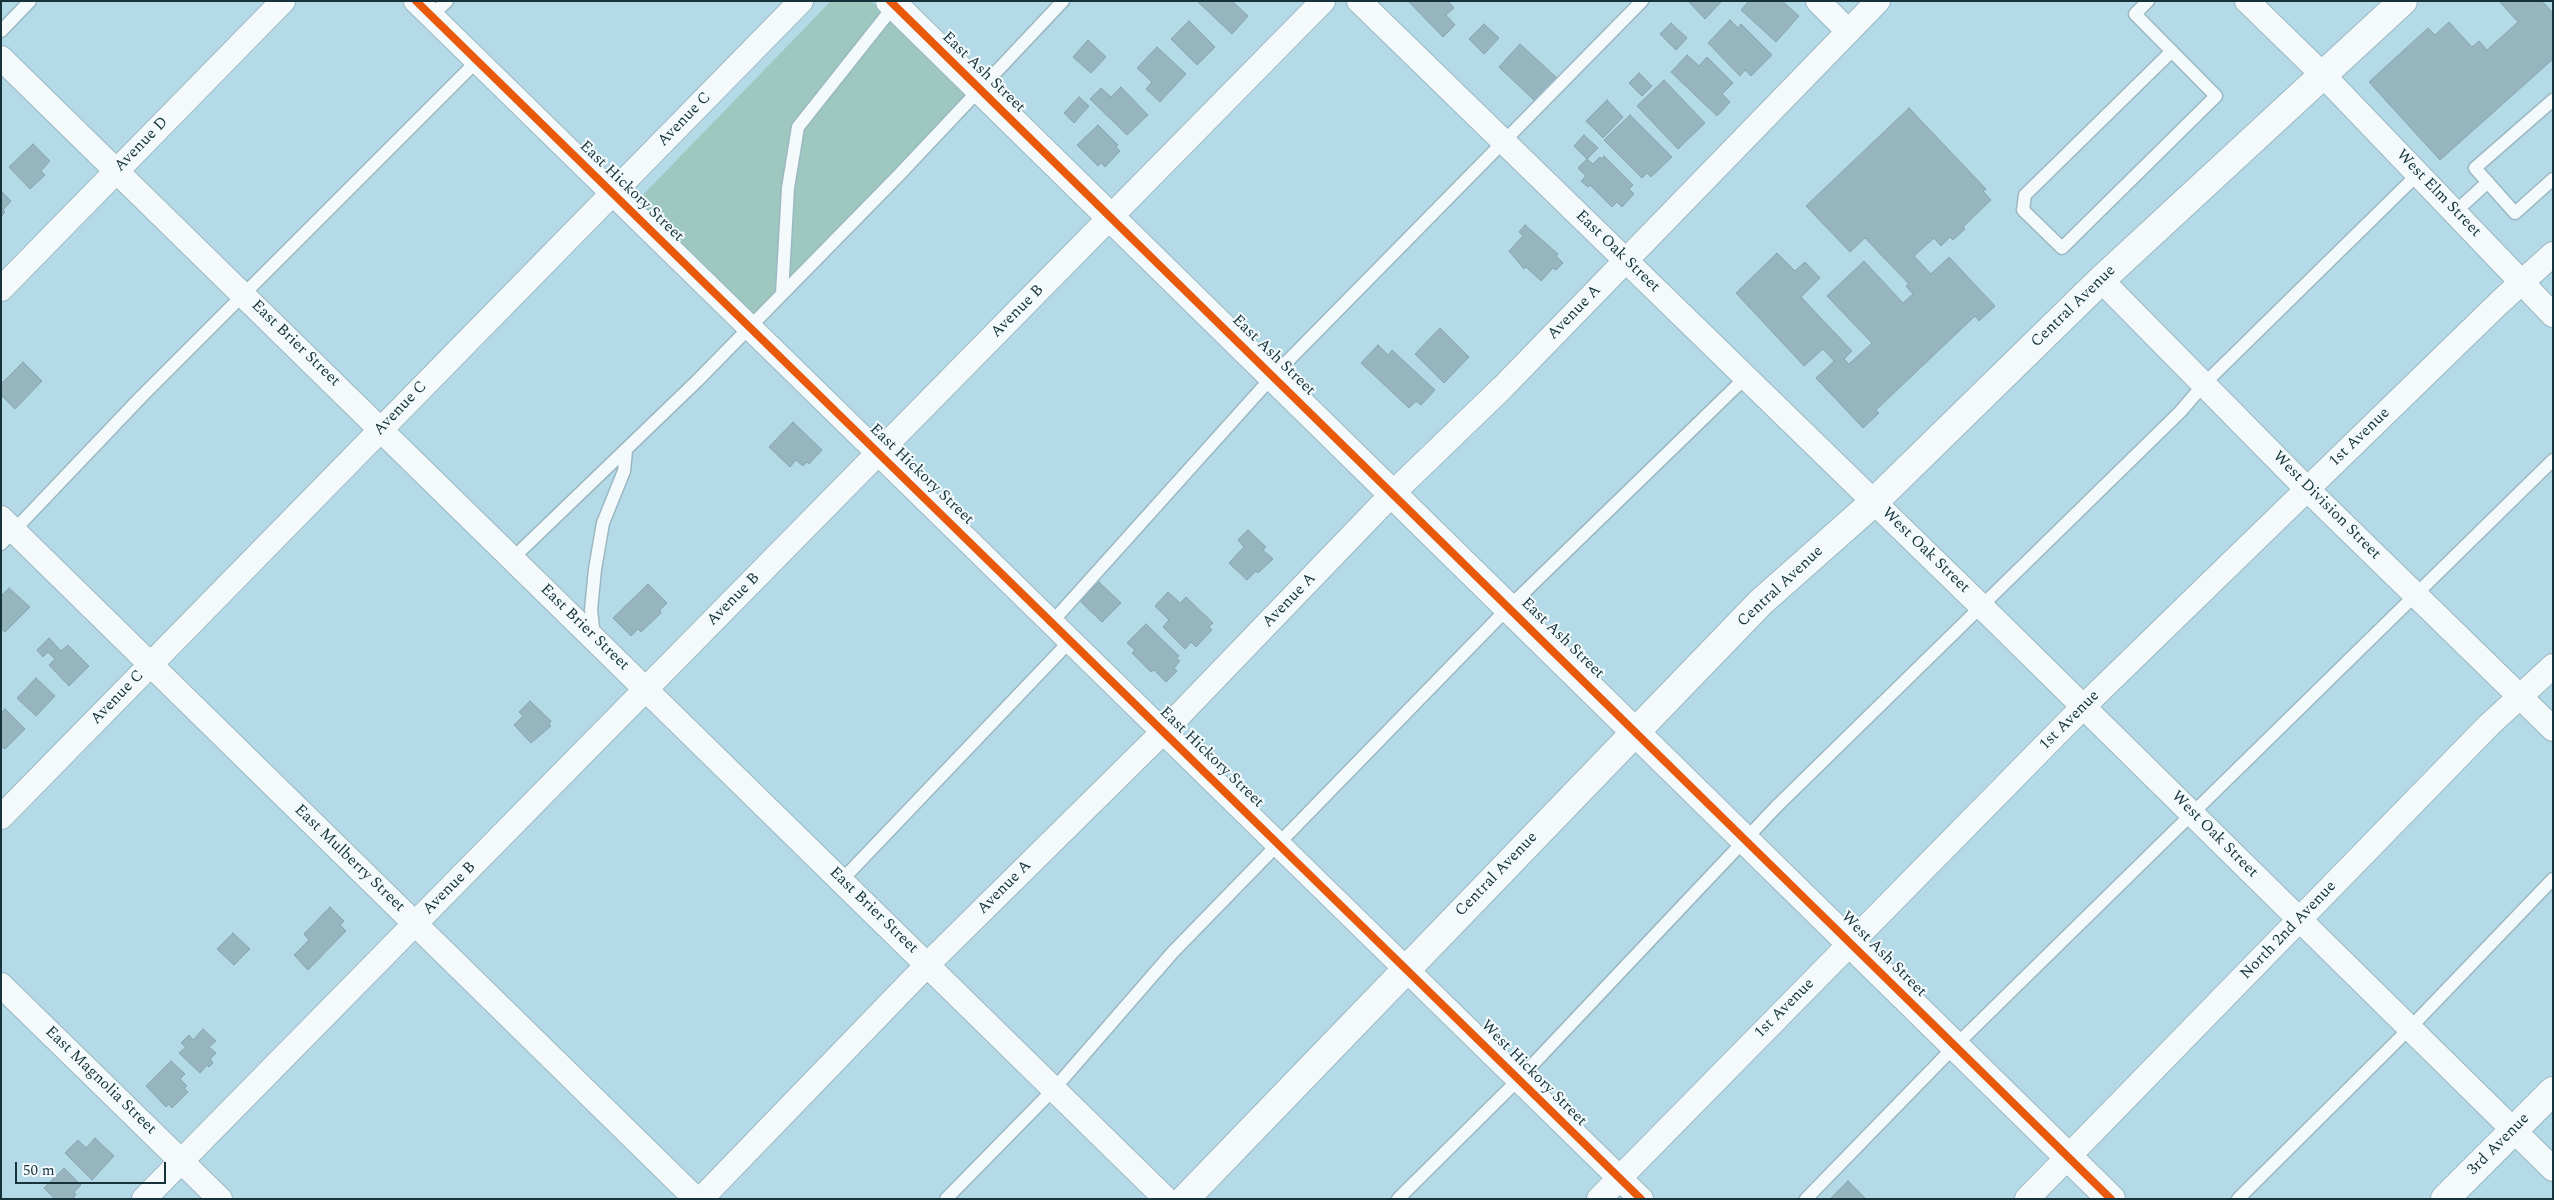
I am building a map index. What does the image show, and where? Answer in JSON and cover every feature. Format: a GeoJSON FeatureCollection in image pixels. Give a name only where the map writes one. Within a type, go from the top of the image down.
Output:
{"type":"FeatureCollection","features":[{"type":"Feature","properties":{"kind":"street","name":"Avenue D"},"geometry":{"type":"LineString","coordinates":[[1,289],[284,1]]}},
{"type":"Feature","properties":{"kind":"street","name":"Avenue C"},"geometry":{"type":"LineString","coordinates":[[1,817],[801,1]]}},
{"type":"Feature","properties":{"kind":"street","name":"Avenue B"},"geometry":{"type":"LineString","coordinates":[[144,1199],[1323,1]]}},
{"type":"Feature","properties":{"kind":"street","name":"East Oak Street"},"geometry":{"type":"LineString","coordinates":[[1359,1],[1874,502]]}},
{"type":"Feature","properties":{"kind":"street"},"geometry":{"type":"LineString","coordinates":[[1818,1],[1848,31]]}},
{"type":"Feature","properties":{"kind":"street","name":"Avenue A"},"geometry":{"type":"LineString","coordinates":[[701,1199],[928,964],[1164,731],[1393,493],[1503,387],[1878,1]]}},
{"type":"Feature","properties":{"kind":"street","name":"West Elm Street"},"geometry":{"type":"LineString","coordinates":[[2247,1],[2323,75],[2553,315]]}},
{"type":"Feature","properties":{"kind":"street","name":"Central Avenue"},"geometry":{"type":"LineString","coordinates":[[1185,1199],[1761,602],[1874,502],[2101,280],[2403,1]]}},
{"type":"Feature","properties":{"kind":"street","name":"East Ash Street"},"geometry":{"type":"LineString","coordinates":[[892,3],[1636,731]]}},
{"type":"Feature","properties":{"kind":"street","name":"East Hickory Street"},"geometry":{"type":"LineString","coordinates":[[431,6],[477,61],[1406,968]]}},
{"type":"Feature","properties":{"kind":"street","name":"East Brier Street"},"geometry":{"type":"LineString","coordinates":[[1,58],[118,170],[1166,1199]]}},
{"type":"Feature","properties":{"kind":"street","name":"1st Avenue"},"geometry":{"type":"LineString","coordinates":[[1599,1199],[2083,707],[2522,281],[2553,254]]}},
{"type":"Feature","properties":{"kind":"street","name":"West Division Street"},"geometry":{"type":"LineString","coordinates":[[2101,280],[2205,383],[2307,489],[2553,729]]}},
{"type":"Feature","properties":{"kind":"street","name":"West Oak Street"},"geometry":{"type":"LineString","coordinates":[[1874,502],[2553,1169]]}},
{"type":"Feature","properties":{"kind":"street","name":"East Mulberry Street"},"geometry":{"type":"LineString","coordinates":[[5,531],[151,665],[696,1199]]}},
{"type":"Feature","properties":{"kind":"street","name":"North 2nd Avenue"},"geometry":{"type":"LineString","coordinates":[[2027,1199],[2489,725],[2553,666]]}},
{"type":"Feature","properties":{"kind":"street","name":"West Ash Street"},"geometry":{"type":"LineString","coordinates":[[1636,731],[2111,1199]]}},
{"type":"Feature","properties":{"kind":"street","name":"West Hickory Street"},"geometry":{"type":"LineString","coordinates":[[1406,968],[1641,1199]]}},
{"type":"Feature","properties":{"kind":"street","name":"East Magnolia Street"},"geometry":{"type":"LineString","coordinates":[[1,985],[220,1199]]}},
{"type":"Feature","properties":{"kind":"street","name":"3rd Avenue"},"geometry":{"type":"LineString","coordinates":[[2445,1199],[2553,1091]]}},
{"type":"Feature","properties":{"kind":"lane"},"geometry":{"type":"LineString","coordinates":[[1,31],[30,1]]}},
{"type":"Feature","properties":{"kind":"lane"},"geometry":{"type":"LineString","coordinates":[[514,558],[626,451],[750,327],[980,90],[1063,1]]}},
{"type":"Feature","properties":{"kind":"lane"},"geometry":{"type":"LineString","coordinates":[[1052,622],[1273,376],[1505,143],[1642,1]]}},
{"type":"Feature","properties":{"kind":"lane"},"geometry":{"type":"LineString","coordinates":[[2148,1],[2135,14],[2216,96],[2062,248],[2023,210],[2025,195],[2172,52]]}},
{"type":"Feature","properties":{"kind":"lane"},"geometry":{"type":"LineString","coordinates":[[782,294],[788,188],[798,127],[892,3]]}},
{"type":"Feature","properties":{"kind":"lane"},"geometry":{"type":"LineString","coordinates":[[5,531],[477,61]]}},
{"type":"Feature","properties":{"kind":"lane"},"geometry":{"type":"LineString","coordinates":[[2553,100],[2475,168],[2514,212],[2553,179]]}},
{"type":"Feature","properties":{"kind":"lane"},"geometry":{"type":"LineString","coordinates":[[1398,1199],[1519,1079],[1745,839],[2180,412],[2205,383],[2418,174]]}},
{"type":"Feature","properties":{"kind":"lane"},"geometry":{"type":"LineString","coordinates":[[2455,212],[2488,182]]}},
{"type":"Feature","properties":{"kind":"lane"},"geometry":{"type":"LineString","coordinates":[[946,1199],[1054,1089],[1173,952],[1509,607],[1746,377]]}},
{"type":"Feature","properties":{"kind":"lane"},"geometry":{"type":"LineString","coordinates":[[594,637],[591,610],[595,569],[603,524],[624,471],[626,451]]}},
{"type":"Feature","properties":{"kind":"lane"},"geometry":{"type":"LineString","coordinates":[[1806,1199],[1955,1046],[2553,460]]}},
{"type":"Feature","properties":{"kind":"lane"},"geometry":{"type":"LineString","coordinates":[[842,880],[1070,640]]}},
{"type":"Feature","properties":{"kind":"lane"},"geometry":{"type":"LineString","coordinates":[[2238,1199],[2410,1028],[2553,879]]}},
{"type":"Feature","properties":{"kind":"green space"},"geometry":{"type":"Polygon","coordinates":[[[831,1],[871,1],[967,96],[752,315],[637,201],[831,1]]]}},
{"type":"Feature","properties":{"kind":"building"},"geometry":{"type":"Polygon","coordinates":[[[1197,1],[1232,1],[1248,16],[1232,34],[1197,1]]]}},
{"type":"Feature","properties":{"kind":"building"},"geometry":{"type":"Polygon","coordinates":[[[1408,1],[1448,1],[1454,8],[1446,15],[1455,25],[1443,37],[1408,1]]]}},
{"type":"Feature","properties":{"kind":"building"},"geometry":{"type":"Polygon","coordinates":[[[1688,1],[1722,1],[1705,19],[1688,1]]]}},
{"type":"Feature","properties":{"kind":"building"},"geometry":{"type":"Polygon","coordinates":[[[1749,1],[1782,1],[1799,16],[1776,42],[1741,10],[1749,1]]]}},
{"type":"Feature","properties":{"kind":"building"},"geometry":{"type":"Polygon","coordinates":[[[2499,1],[2542,1],[2553,13],[2553,59],[2440,160],[2369,82],[2428,28],[2435,35],[2449,22],[2472,47],[2479,41],[2487,50],[2518,22],[2499,1]]]}},
{"type":"Feature","properties":{"kind":"building"},"geometry":{"type":"Polygon","coordinates":[[[1730,20],[1738,28],[1741,24],[1772,55],[1751,76],[1745,70],[1740,76],[1708,43],[1730,20]]]}},
{"type":"Feature","properties":{"kind":"building"},"geometry":{"type":"Polygon","coordinates":[[[1189,21],[1215,47],[1197,65],[1171,39],[1189,21]]]}},
{"type":"Feature","properties":{"kind":"building"},"geometry":{"type":"Polygon","coordinates":[[[1671,23],[1687,38],[1676,50],[1660,34],[1671,23]]]}},
{"type":"Feature","properties":{"kind":"building"},"geometry":{"type":"Polygon","coordinates":[[[1484,24],[1499,38],[1484,54],[1469,39],[1484,24]]]}},
{"type":"Feature","properties":{"kind":"building"},"geometry":{"type":"Polygon","coordinates":[[[1088,40],[1106,57],[1091,73],[1073,57],[1088,40]]]}},
{"type":"Feature","properties":{"kind":"building"},"geometry":{"type":"Polygon","coordinates":[[[1520,44],[1559,80],[1537,103],[1499,67],[1520,44]]]}},
{"type":"Feature","properties":{"kind":"building"},"geometry":{"type":"Polygon","coordinates":[[[1157,47],[1186,74],[1160,102],[1146,89],[1152,82],[1137,68],[1157,47]]]}},
{"type":"Feature","properties":{"kind":"building"},"geometry":{"type":"Polygon","coordinates":[[[1687,55],[1699,66],[1707,57],[1733,83],[1722,94],[1730,102],[1717,116],[1671,72],[1687,55]]]}},
{"type":"Feature","properties":{"kind":"building"},"geometry":{"type":"Polygon","coordinates":[[[1639,73],[1652,86],[1642,96],[1629,83],[1639,73]]]}},
{"type":"Feature","properties":{"kind":"building"},"geometry":{"type":"Polygon","coordinates":[[[1664,80],[1705,123],[1678,149],[1637,106],[1664,80]]]}},
{"type":"Feature","properties":{"kind":"building"},"geometry":{"type":"Polygon","coordinates":[[[1121,87],[1148,115],[1127,135],[1090,99],[1101,88],[1111,97],[1121,87]]]}},
{"type":"Feature","properties":{"kind":"building"},"geometry":{"type":"Polygon","coordinates":[[[1079,97],[1089,106],[1074,123],[1064,113],[1079,97]]]}},
{"type":"Feature","properties":{"kind":"building"},"geometry":{"type":"Polygon","coordinates":[[[1607,100],[1623,117],[1603,138],[1586,121],[1607,100]]]}},
{"type":"Feature","properties":{"kind":"building"},"geometry":{"type":"Polygon","coordinates":[[[1909,108],[1986,189],[1983,191],[1991,200],[1963,227],[1965,229],[1953,240],[1950,237],[1941,246],[1934,238],[1914,256],[1931,274],[1949,257],[1995,306],[1979,321],[1975,316],[1876,410],[1879,413],[1863,428],[1816,378],[1834,361],[1823,349],[1804,366],[1736,293],[1777,253],[1795,271],[1805,262],[1820,278],[1801,297],[1852,351],[1844,359],[1849,364],[1872,343],[1827,296],[1864,261],[1903,303],[1913,294],[1906,286],[1909,284],[1865,238],[1850,252],[1806,206],[1909,108]]]}},
{"type":"Feature","properties":{"kind":"building"},"geometry":{"type":"Polygon","coordinates":[[[1630,115],[1672,157],[1651,177],[1647,173],[1642,178],[1604,140],[1630,115]]]}},
{"type":"Feature","properties":{"kind":"building"},"geometry":{"type":"Polygon","coordinates":[[[1098,125],[1118,145],[1116,147],[1120,151],[1105,167],[1101,163],[1098,166],[1077,145],[1098,125]]]}},
{"type":"Feature","properties":{"kind":"building"},"geometry":{"type":"Polygon","coordinates":[[[1584,135],[1598,148],[1587,159],[1574,146],[1584,135]]]}},
{"type":"Feature","properties":{"kind":"building"},"geometry":{"type":"Polygon","coordinates":[[[33,144],[50,161],[41,171],[45,175],[30,189],[9,167],[33,144]]]}},
{"type":"Feature","properties":{"kind":"building"},"geometry":{"type":"Polygon","coordinates":[[[1604,156],[1633,185],[1629,189],[1634,194],[1622,207],[1617,202],[1612,207],[1590,185],[1588,187],[1581,181],[1586,176],[1578,168],[1587,159],[1593,164],[1600,157],[1602,159],[1604,156]]]}},
{"type":"Feature","properties":{"kind":"building"},"geometry":{"type":"Polygon","coordinates":[[[1,191],[11,201],[3,210],[5,212],[1,217],[1,191]]]}},
{"type":"Feature","properties":{"kind":"building"},"geometry":{"type":"Polygon","coordinates":[[[1525,225],[1558,254],[1556,256],[1563,263],[1556,270],[1553,268],[1541,281],[1526,267],[1524,269],[1509,251],[1523,236],[1519,232],[1525,225]]]}},
{"type":"Feature","properties":{"kind":"building"},"geometry":{"type":"Polygon","coordinates":[[[1440,328],[1469,357],[1444,383],[1415,354],[1440,328]]]}},
{"type":"Feature","properties":{"kind":"building"},"geometry":{"type":"Polygon","coordinates":[[[1378,345],[1388,355],[1392,350],[1435,390],[1421,405],[1416,401],[1409,408],[1361,363],[1378,345]]]}},
{"type":"Feature","properties":{"kind":"building"},"geometry":{"type":"Polygon","coordinates":[[[23,362],[42,381],[15,409],[1,395],[1,384],[23,362]]]}},
{"type":"Feature","properties":{"kind":"building"},"geometry":{"type":"Polygon","coordinates":[[[793,422],[822,450],[809,464],[807,462],[803,466],[796,460],[790,467],[769,447],[793,422]]]}},
{"type":"Feature","properties":{"kind":"building"},"geometry":{"type":"Polygon","coordinates":[[[1248,530],[1266,547],[1263,550],[1273,559],[1247,580],[1229,563],[1244,547],[1238,540],[1248,530]]]}},
{"type":"Feature","properties":{"kind":"building"},"geometry":{"type":"Polygon","coordinates":[[[1099,582],[1121,603],[1102,622],[1080,601],[1099,582]]]}},
{"type":"Feature","properties":{"kind":"building"},"geometry":{"type":"Polygon","coordinates":[[[648,584],[667,603],[660,610],[661,613],[641,632],[638,629],[631,636],[613,618],[648,584]]]}},
{"type":"Feature","properties":{"kind":"building"},"geometry":{"type":"Polygon","coordinates":[[[9,588],[30,607],[5,632],[1,629],[1,596],[9,588]]]}},
{"type":"Feature","properties":{"kind":"building"},"geometry":{"type":"Polygon","coordinates":[[[1168,592],[1180,603],[1186,597],[1213,623],[1209,627],[1212,630],[1196,647],[1191,642],[1185,649],[1163,627],[1169,620],[1155,606],[1168,592]]]}},
{"type":"Feature","properties":{"kind":"building"},"geometry":{"type":"Polygon","coordinates":[[[1146,624],[1179,656],[1176,658],[1180,661],[1174,668],[1177,671],[1166,682],[1154,670],[1151,672],[1132,653],[1135,650],[1127,643],[1146,624]]]}},
{"type":"Feature","properties":{"kind":"building"},"geometry":{"type":"Polygon","coordinates":[[[49,638],[61,651],[68,645],[89,666],[69,686],[49,665],[55,659],[48,652],[43,657],[37,650],[49,638]]]}},
{"type":"Feature","properties":{"kind":"building"},"geometry":{"type":"Polygon","coordinates":[[[36,678],[55,696],[36,716],[17,698],[36,678]]]}},
{"type":"Feature","properties":{"kind":"building"},"geometry":{"type":"Polygon","coordinates":[[[530,701],[551,721],[549,724],[551,726],[531,743],[514,725],[523,716],[519,712],[530,701]]]}},
{"type":"Feature","properties":{"kind":"building"},"geometry":{"type":"Polygon","coordinates":[[[5,709],[25,729],[5,749],[1,746],[1,713],[5,709]]]}},
{"type":"Feature","properties":{"kind":"building"},"geometry":{"type":"Polygon","coordinates":[[[330,907],[344,921],[340,925],[346,931],[308,970],[294,955],[309,940],[304,934],[330,907]]]}},
{"type":"Feature","properties":{"kind":"building"},"geometry":{"type":"Polygon","coordinates":[[[233,933],[250,949],[234,965],[217,949],[233,933]]]}},
{"type":"Feature","properties":{"kind":"building"},"geometry":{"type":"Polygon","coordinates":[[[203,1029],[216,1041],[209,1047],[216,1053],[210,1059],[213,1063],[209,1067],[207,1065],[200,1073],[179,1053],[186,1047],[181,1043],[189,1035],[193,1040],[203,1029]]]}},
{"type":"Feature","properties":{"kind":"building"},"geometry":{"type":"Polygon","coordinates":[[[171,1061],[185,1074],[180,1079],[187,1086],[184,1088],[188,1092],[172,1108],[169,1104],[166,1107],[146,1086],[171,1061]]]}},
{"type":"Feature","properties":{"kind":"building"},"geometry":{"type":"Polygon","coordinates":[[[95,1138],[114,1156],[92,1180],[65,1153],[78,1140],[86,1148],[95,1138]]]}},
{"type":"Feature","properties":{"kind":"building"},"geometry":{"type":"Polygon","coordinates":[[[64,1168],[81,1185],[74,1192],[76,1195],[72,1199],[55,1199],[44,1188],[64,1168]]]}},
{"type":"Feature","properties":{"kind":"building"},"geometry":{"type":"Polygon","coordinates":[[[1848,1181],[1866,1199],[1830,1199],[1848,1181]]]}},
{"type":"Feature","properties":{"kind":"cycle path"},"geometry":{"type":"LineString","coordinates":[[416,1],[1641,1199]]}},
{"type":"Feature","properties":{"kind":"cycle path"},"geometry":{"type":"LineString","coordinates":[[890,1],[2111,1199]]}}]}
